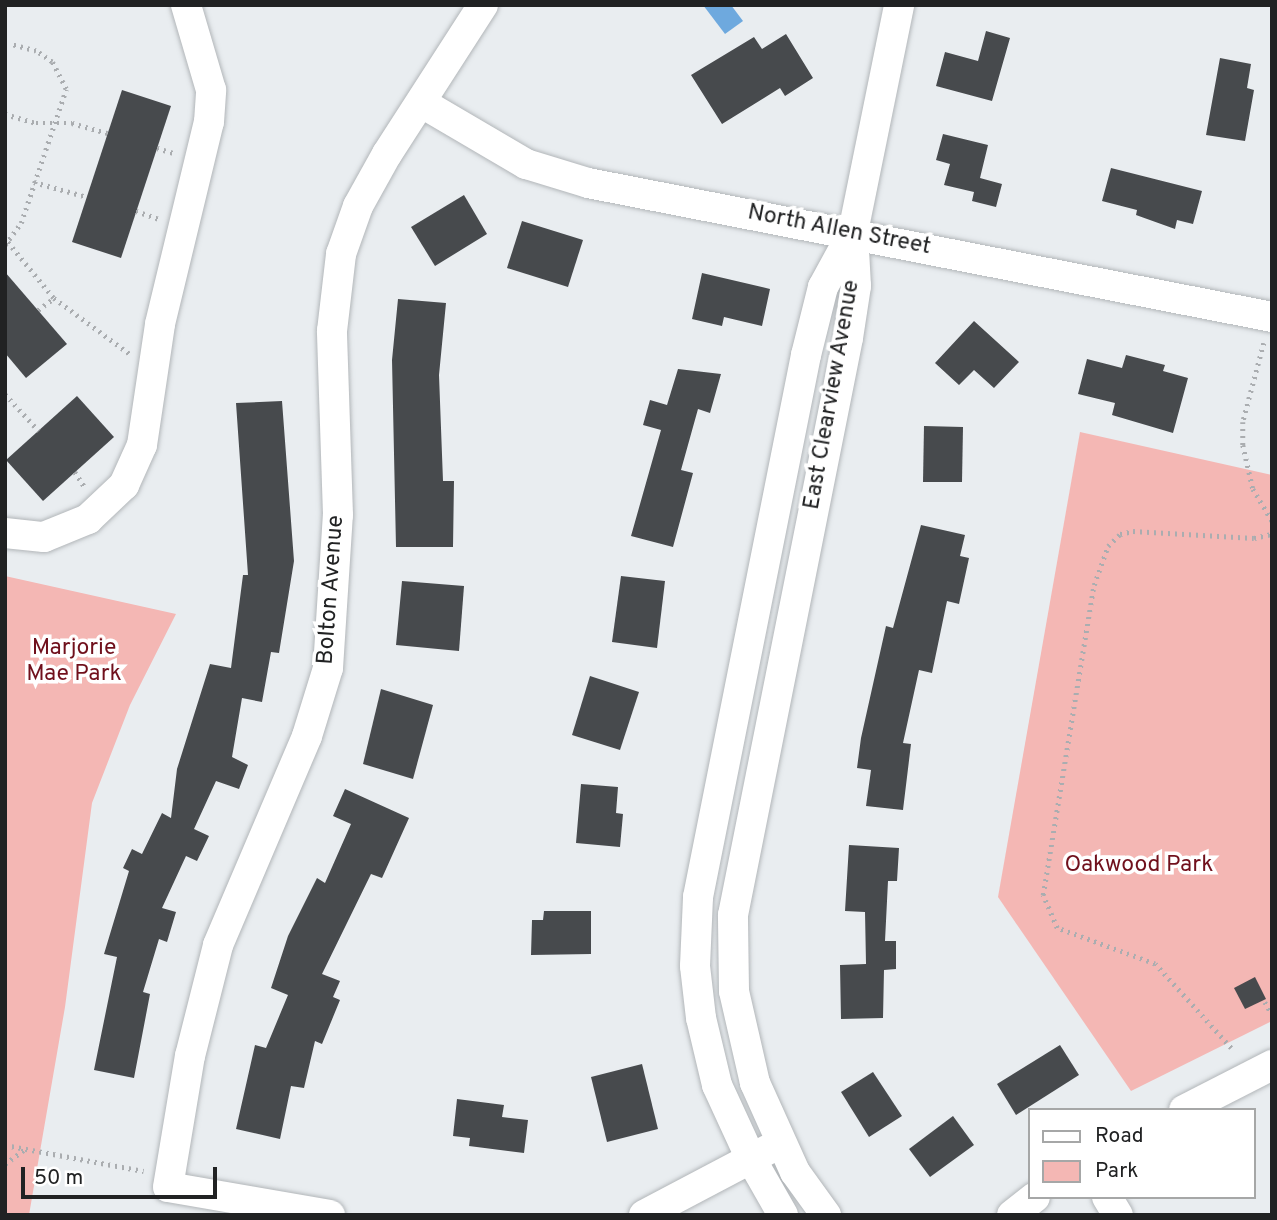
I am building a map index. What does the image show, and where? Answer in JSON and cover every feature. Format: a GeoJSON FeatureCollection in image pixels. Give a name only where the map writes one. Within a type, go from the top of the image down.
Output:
{"type":"FeatureCollection","features":[{"type":"Feature","properties":{"kind":"street"},"geometry":{"type":"LineString","coordinates":[[5,533],[30,538],[57,534],[88,519],[112,500],[142,445],[160,324],[209,122],[211,90],[187,5]]}},
{"type":"Feature","properties":{"kind":"street","name":"Bolton Avenue"},"geometry":{"type":"LineString","coordinates":[[162,1179],[218,945],[307,736],[328,668],[338,515],[332,331],[341,254],[358,206],[483,5]]}},
{"type":"Feature","properties":{"kind":"street"},"geometry":{"type":"LineString","coordinates":[[853,232],[899,5]]}},
{"type":"Feature","properties":{"kind":"street","name":"North Allen Street"},"geometry":{"type":"LineString","coordinates":[[422,103],[526,164],[576,179],[853,232],[1269,319]]}},
{"type":"Feature","properties":{"kind":"street","name":"East Clearview Avenue"},"geometry":{"type":"LineString","coordinates":[[783,1215],[751,1159],[717,1085],[701,1018],[695,966],[702,872],[823,287],[853,232]]}},
{"type":"Feature","properties":{"kind":"street","name":"East Clearview Avenue"},"geometry":{"type":"LineString","coordinates":[[826,1215],[795,1172],[755,1083],[734,991],[733,915],[856,286],[853,232]]}},
{"type":"Feature","properties":{"kind":"street"},"geometry":{"type":"LineString","coordinates":[[759,592],[794,598]]}},
{"type":"Feature","properties":{"kind":"street"},"geometry":{"type":"LineString","coordinates":[[702,872],[739,878]]}},
{"type":"Feature","properties":{"kind":"street"},"geometry":{"type":"LineString","coordinates":[[1188,1108],[1272,1065]]}},
{"type":"Feature","properties":{"kind":"street"},"geometry":{"type":"LineString","coordinates":[[644,1215],[781,1142]]}},
{"type":"Feature","properties":{"kind":"street"},"geometry":{"type":"LineString","coordinates":[[162,1179],[330,1215]]}},
{"type":"Feature","properties":{"kind":"street"},"geometry":{"type":"LineString","coordinates":[[1012,1215],[1032,1199]]}},
{"type":"Feature","properties":{"kind":"street"},"geometry":{"type":"LineString","coordinates":[[1108,1199],[1118,1215]]}},
{"type":"Feature","properties":{"kind":"path"},"geometry":{"type":"LineString","coordinates":[[13,45],[36,51],[61,74],[66,89],[21,223],[7,243],[54,298],[133,356],[156,359]]}},
{"type":"Feature","properties":{"kind":"path"},"geometry":{"type":"LineString","coordinates":[[5,114],[36,123],[55,121],[108,133]]}},
{"type":"Feature","properties":{"kind":"path"},"geometry":{"type":"LineString","coordinates":[[34,182],[87,197]]}},
{"type":"Feature","properties":{"kind":"path"},"geometry":{"type":"LineString","coordinates":[[38,310],[54,298]]}},
{"type":"Feature","properties":{"kind":"path"},"geometry":{"type":"LineString","coordinates":[[1269,319],[1243,422],[1242,444],[1257,500],[1272,522]]}},
{"type":"Feature","properties":{"kind":"path"},"geometry":{"type":"LineString","coordinates":[[5,394],[39,431]]}},
{"type":"Feature","properties":{"kind":"path"},"geometry":{"type":"LineString","coordinates":[[1231,1048],[1155,964],[1062,932],[1049,916],[1043,895],[1094,585],[1108,546],[1120,534],[1133,531],[1254,538],[1272,534]]}},
{"type":"Feature","properties":{"kind":"path"},"geometry":{"type":"LineString","coordinates":[[1265,1002],[1272,1014]]}},
{"type":"Feature","properties":{"kind":"path"},"geometry":{"type":"LineString","coordinates":[[5,1145],[162,1179]]}},
{"type":"Feature","properties":{"kind":"path"},"geometry":{"type":"LineString","coordinates":[[5,1164],[26,1149]]}},
{"type":"Feature","properties":{"kind":"green space","name":"Oakwood Park"},"geometry":{"type":"Polygon","coordinates":[[[1080,432],[1272,475],[1272,1021],[1131,1091],[998,897],[1080,432]]]}},
{"type":"Feature","properties":{"kind":"green space","name":"Marjorie Mae Park"},"geometry":{"type":"Polygon","coordinates":[[[5,576],[176,614],[130,705],[92,803],[65,1007],[29,1215],[5,1215],[5,576]]]}},
{"type":"Feature","properties":{"kind":"water"},"geometry":{"type":"Polygon","coordinates":[[[703,5],[731,5],[743,21],[725,34],[703,5]]]}},
{"type":"Feature","properties":{"kind":"building"},"geometry":{"type":"Polygon","coordinates":[[[986,31],[1010,38],[992,101],[936,86],[945,52],[978,61],[986,31]]]}},
{"type":"Feature","properties":{"kind":"building"},"geometry":{"type":"Polygon","coordinates":[[[786,34],[813,78],[785,96],[780,88],[722,124],[691,75],[754,37],[762,49],[786,34]]]}},
{"type":"Feature","properties":{"kind":"building"},"geometry":{"type":"Polygon","coordinates":[[[1220,58],[1251,64],[1247,88],[1254,90],[1245,141],[1206,135],[1220,58]]]}},
{"type":"Feature","properties":{"kind":"building"},"geometry":{"type":"Polygon","coordinates":[[[122,90],[171,106],[121,258],[72,242],[122,90]]]}},
{"type":"Feature","properties":{"kind":"building"},"geometry":{"type":"Polygon","coordinates":[[[943,134],[988,145],[980,178],[1002,184],[996,207],[972,201],[974,192],[944,185],[950,164],[936,160],[943,134]]]}},
{"type":"Feature","properties":{"kind":"building"},"geometry":{"type":"Polygon","coordinates":[[[1111,168],[1202,191],[1193,224],[1177,220],[1175,229],[1136,215],[1137,210],[1102,201],[1111,168]]]}},
{"type":"Feature","properties":{"kind":"building"},"geometry":{"type":"Polygon","coordinates":[[[464,195],[487,234],[435,266],[411,227],[464,195]]]}},
{"type":"Feature","properties":{"kind":"building"},"geometry":{"type":"Polygon","coordinates":[[[522,221],[583,240],[568,287],[507,268],[522,221]]]}},
{"type":"Feature","properties":{"kind":"building"},"geometry":{"type":"Polygon","coordinates":[[[5,272],[67,344],[26,378],[5,353],[5,272]]]}},
{"type":"Feature","properties":{"kind":"building"},"geometry":{"type":"Polygon","coordinates":[[[702,273],[770,289],[762,326],[724,317],[722,326],[692,319],[702,273]]]}},
{"type":"Feature","properties":{"kind":"building"},"geometry":{"type":"Polygon","coordinates":[[[398,299],[446,303],[439,375],[443,481],[454,481],[453,547],[396,547],[392,360],[398,299]]]}},
{"type":"Feature","properties":{"kind":"building"},"geometry":{"type":"Polygon","coordinates":[[[974,321],[1019,362],[994,388],[974,370],[959,385],[935,363],[974,321]]]}},
{"type":"Feature","properties":{"kind":"building"},"geometry":{"type":"Polygon","coordinates":[[[1126,355],[1165,365],[1163,371],[1188,378],[1173,433],[1112,415],[1115,403],[1078,394],[1087,359],[1122,368],[1126,355]]]}},
{"type":"Feature","properties":{"kind":"building"},"geometry":{"type":"Polygon","coordinates":[[[678,369],[721,374],[710,413],[698,409],[681,470],[693,473],[673,547],[631,536],[661,430],[643,425],[650,400],[667,405],[678,369]]]}},
{"type":"Feature","properties":{"kind":"building"},"geometry":{"type":"Polygon","coordinates":[[[77,396],[114,437],[43,501],[6,460],[77,396]]]}},
{"type":"Feature","properties":{"kind":"building"},"geometry":{"type":"Polygon","coordinates":[[[282,401],[294,561],[279,653],[271,652],[262,702],[242,698],[232,757],[248,765],[239,789],[216,781],[194,829],[209,836],[197,861],[186,856],[162,908],[176,912],[167,942],[159,939],[143,992],[150,994],[134,1078],[94,1070],[117,957],[104,954],[129,871],[123,868],[132,849],[142,854],[162,813],[171,818],[177,769],[210,664],[231,668],[243,575],[248,575],[236,403],[282,401]]]}},
{"type":"Feature","properties":{"kind":"building"},"geometry":{"type":"Polygon","coordinates":[[[924,426],[963,427],[962,482],[923,482],[924,426]]]}},
{"type":"Feature","properties":{"kind":"building"},"geometry":{"type":"Polygon","coordinates":[[[921,525],[965,535],[960,556],[969,558],[959,604],[947,601],[932,673],[919,670],[903,743],[911,744],[903,810],[866,806],[871,770],[857,768],[861,738],[886,626],[893,628],[921,525]]]}},
{"type":"Feature","properties":{"kind":"building"},"geometry":{"type":"Polygon","coordinates":[[[621,576],[665,581],[657,648],[612,642],[621,576]]]}},
{"type":"Feature","properties":{"kind":"building"},"geometry":{"type":"Polygon","coordinates":[[[402,581],[464,586],[459,651],[396,645],[402,581]]]}},
{"type":"Feature","properties":{"kind":"building"},"geometry":{"type":"Polygon","coordinates":[[[590,676],[639,692],[620,750],[572,735],[590,676]]]}},
{"type":"Feature","properties":{"kind":"building"},"geometry":{"type":"Polygon","coordinates":[[[381,689],[433,705],[413,779],[363,764],[381,689]]]}},
{"type":"Feature","properties":{"kind":"building"},"geometry":{"type":"Polygon","coordinates":[[[581,784],[618,787],[616,813],[623,814],[620,847],[576,843],[581,784]]]}},
{"type":"Feature","properties":{"kind":"building"},"geometry":{"type":"Polygon","coordinates":[[[345,789],[409,818],[382,878],[371,874],[322,974],[340,981],[333,997],[340,1000],[322,1044],[315,1041],[304,1088],[291,1086],[280,1139],[236,1129],[255,1045],[266,1048],[288,995],[271,988],[288,936],[317,878],[325,883],[351,824],[333,816],[345,789]]]}},
{"type":"Feature","properties":{"kind":"building"},"geometry":{"type":"Polygon","coordinates":[[[849,845],[899,848],[897,881],[888,881],[885,941],[896,941],[896,969],[884,970],[883,1018],[841,1019],[840,965],[866,964],[865,912],[845,911],[849,845]]]}},
{"type":"Feature","properties":{"kind":"building"},"geometry":{"type":"Polygon","coordinates":[[[544,911],[591,911],[591,954],[531,955],[532,920],[543,920],[544,911]]]}},
{"type":"Feature","properties":{"kind":"building"},"geometry":{"type":"Polygon","coordinates":[[[1255,977],[1266,999],[1245,1009],[1234,988],[1255,977]]]}},
{"type":"Feature","properties":{"kind":"building"},"geometry":{"type":"Polygon","coordinates":[[[1060,1045],[1079,1075],[1016,1115],[997,1084],[1060,1045]]]}},
{"type":"Feature","properties":{"kind":"building"},"geometry":{"type":"Polygon","coordinates":[[[642,1064],[658,1129],[607,1142],[591,1077],[642,1064]]]}},
{"type":"Feature","properties":{"kind":"building"},"geometry":{"type":"Polygon","coordinates":[[[873,1072],[902,1116],[869,1137],[841,1092],[873,1072]]]}},
{"type":"Feature","properties":{"kind":"building"},"geometry":{"type":"Polygon","coordinates":[[[457,1099],[504,1105],[502,1117],[528,1120],[524,1153],[469,1146],[470,1138],[453,1136],[457,1099]]]}},
{"type":"Feature","properties":{"kind":"building"},"geometry":{"type":"Polygon","coordinates":[[[953,1116],[974,1145],[930,1177],[909,1149],[953,1116]]]}}]}
